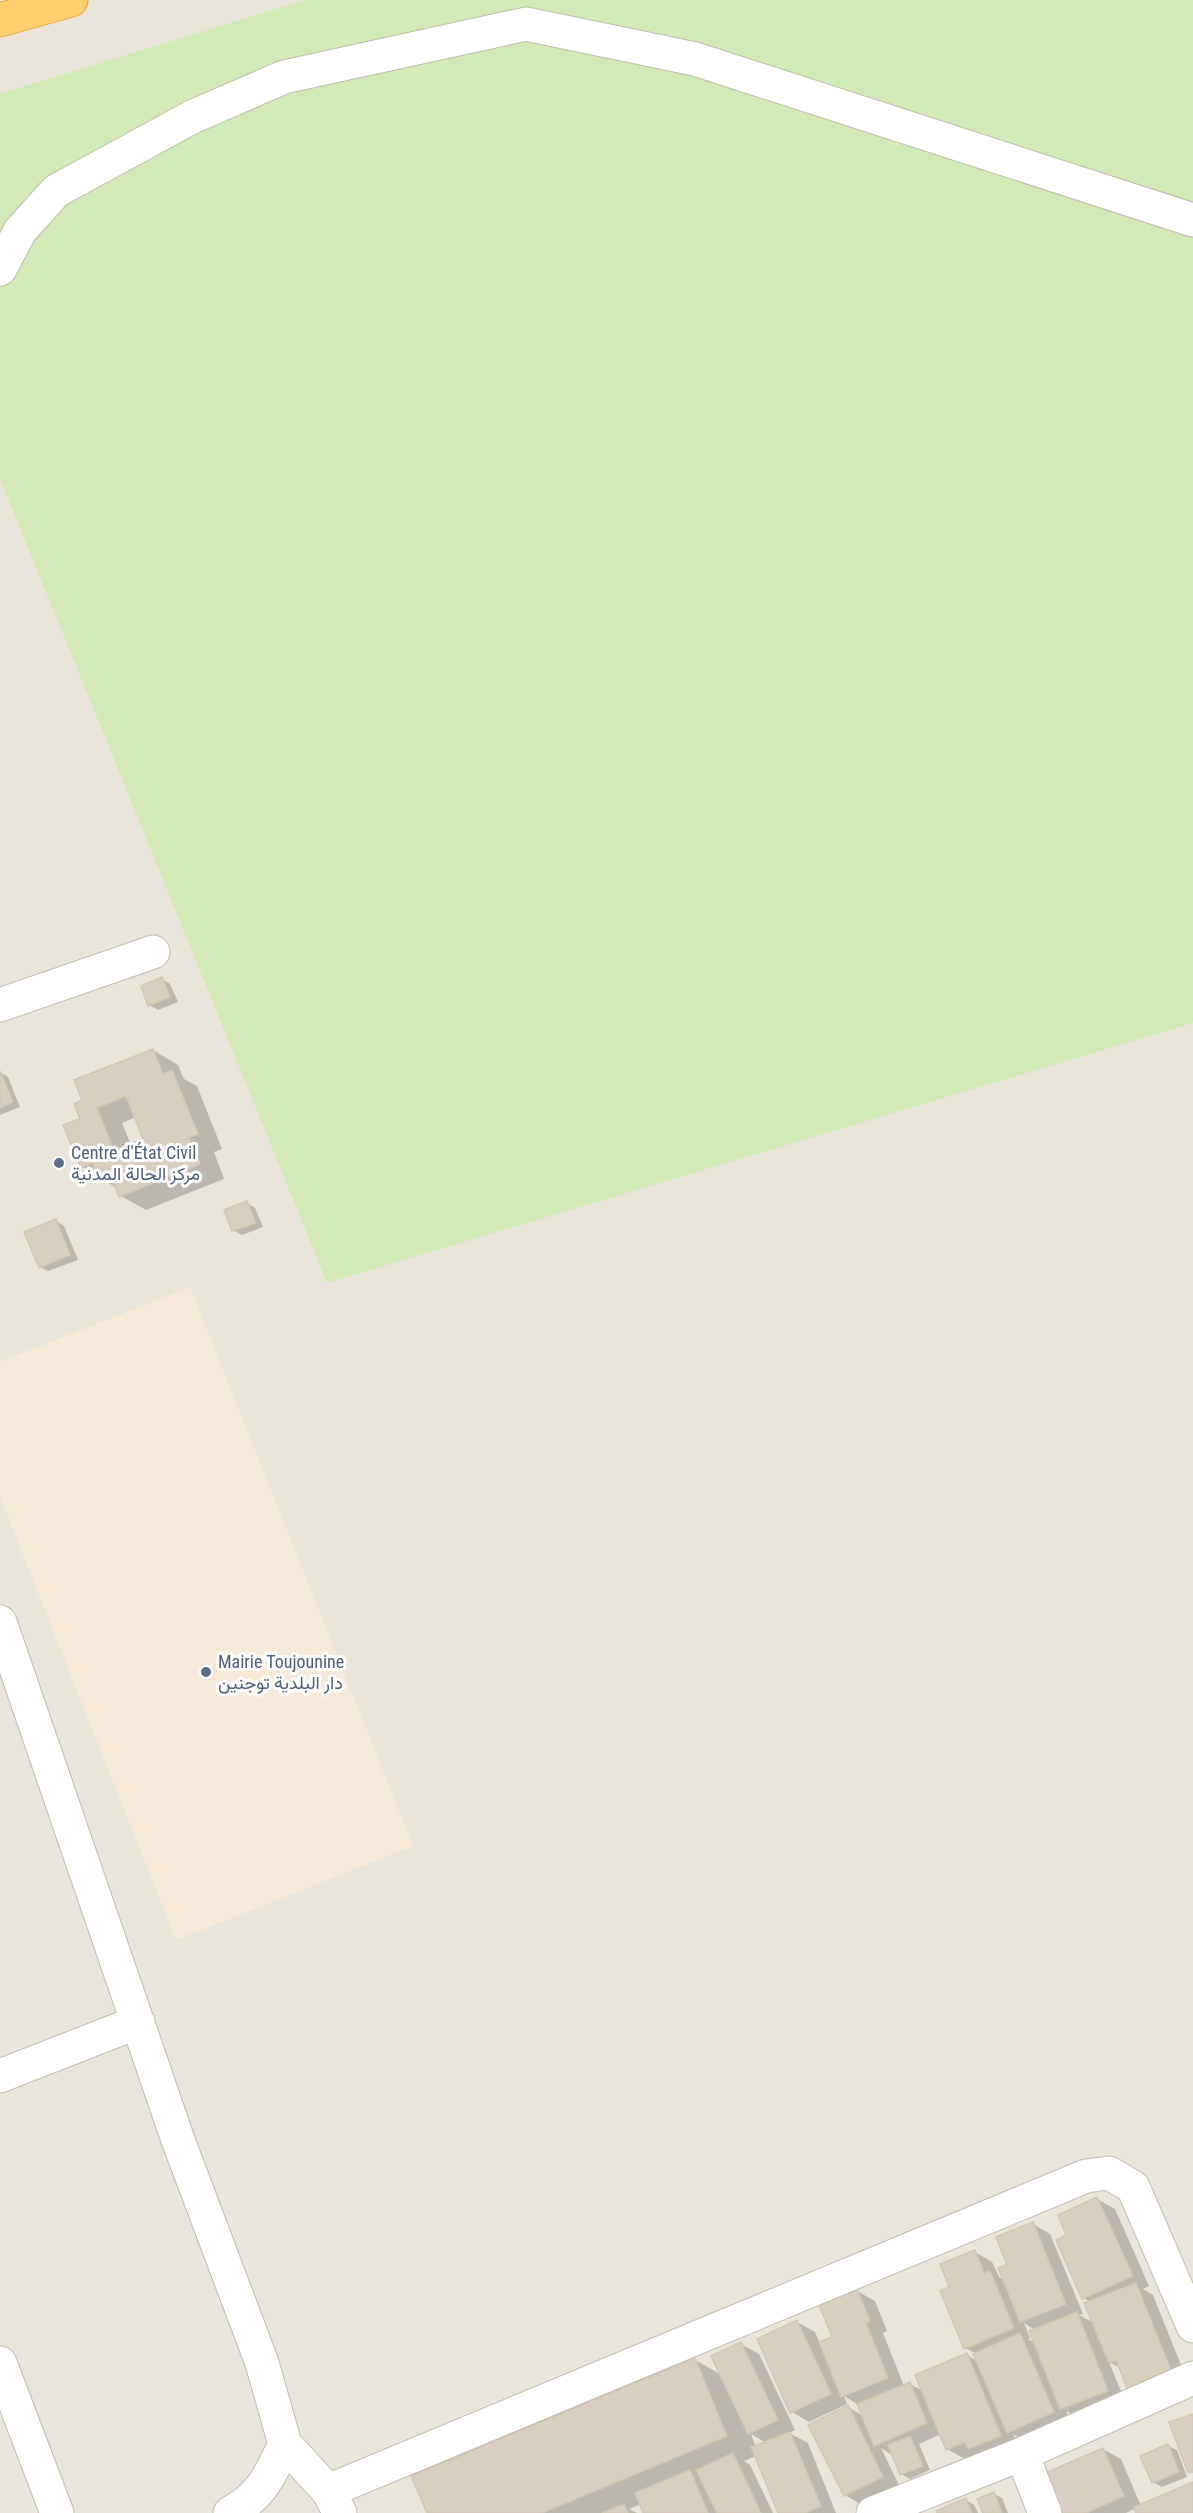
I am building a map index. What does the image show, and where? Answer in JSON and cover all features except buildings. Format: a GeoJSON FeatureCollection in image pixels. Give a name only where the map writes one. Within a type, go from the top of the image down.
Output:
{"type":"FeatureCollection","features":[{"type":"Feature","properties":{"kind":"highway"},"geometry":{"type":"LineString","coordinates":[[0,20],[71,0]]}},
{"type":"Feature","properties":{"kind":"street"},"geometry":{"type":"LineString","coordinates":[[0,269],[20,231],[56,191],[192,117],[284,77],[527,12],[695,59],[1193,220]]}},
{"type":"Feature","properties":{"kind":"street"},"geometry":{"type":"LineString","coordinates":[[0,1005],[153,952]]}},
{"type":"Feature","properties":{"kind":"street"},"geometry":{"type":"LineString","coordinates":[[1,1629],[178,2140],[262,2363],[285,2444],[334,2502],[1086,2176],[1109,2173],[1133,2187],[1193,2326]]}},
{"type":"Feature","properties":{"kind":"street"},"geometry":{"type":"LineString","coordinates":[[0,2076],[138,2022]]}},
{"type":"Feature","properties":{"kind":"street"},"geometry":{"type":"LineString","coordinates":[[0,2363],[57,2513]]}},
{"type":"Feature","properties":{"kind":"street"},"geometry":{"type":"LineString","coordinates":[[873,2513],[1022,2454],[1193,2378]]}},
{"type":"Feature","properties":{"kind":"street"},"geometry":{"type":"LineString","coordinates":[[230,2513],[248,2504],[264,2486],[285,2444]]}},
{"type":"Feature","properties":{"kind":"street"},"geometry":{"type":"LineString","coordinates":[[1022,2454],[1045,2513]]}},
{"type":"Feature","properties":{"kind":"shaded area"},"geometry":{"type":"Polygon","coordinates":[[[0,0],[1193,0],[1193,2513],[0,2513],[0,0]]]}},
{"type":"Feature","properties":{"kind":"shaded area","name":"Mairie Toujounine دار البلدية توجنين"},"geometry":{"type":"Polygon","coordinates":[[[190,1287],[413,1846],[176,1940],[0,1497],[0,1362],[190,1287]]]}},
{"type":"Feature","properties":{"kind":"green space"},"geometry":{"type":"Polygon","coordinates":[[[305,0],[1193,0],[1193,1023],[327,1283],[0,479],[0,94],[305,0]]]}},
{"type":"Feature","properties":{"kind":"place","name":"Centre d'État Civil مركز الحالة المدنية"},"geometry":{"type":"Point","coordinates":[59,1163]}},
{"type":"Feature","properties":{"kind":"place","name":"Mairie Toujounine دار البلدية توجنين"},"geometry":{"type":"Point","coordinates":[206,1672]}}]}
